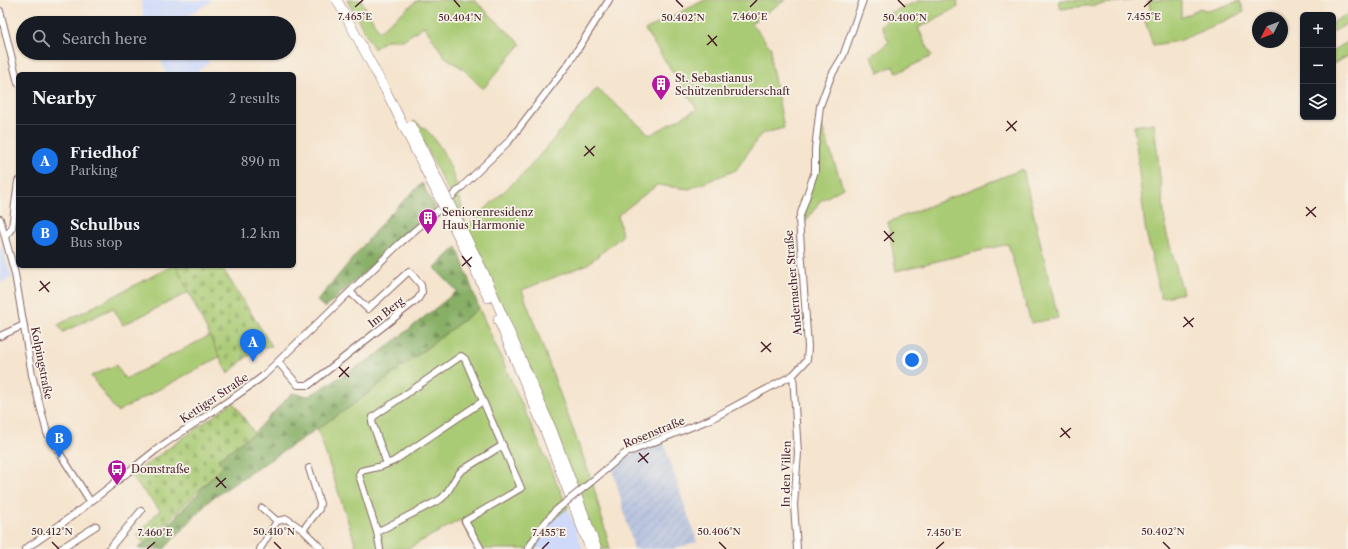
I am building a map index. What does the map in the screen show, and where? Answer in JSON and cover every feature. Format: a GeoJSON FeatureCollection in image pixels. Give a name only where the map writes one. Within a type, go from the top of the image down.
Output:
{"type":"FeatureCollection","features":[{"type":"Feature","properties":{"kind":"highway"},"geometry":{"type":"LineString","coordinates":[[337,0],[481,274],[542,424],[590,549]]}},
{"type":"Feature","properties":{"kind":"highway"},"geometry":{"type":"LineString","coordinates":[[344,0],[440,181],[546,417],[597,549]]}},
{"type":"Feature","properties":{"kind":"street","name":"Kettiger Straße"},"geometry":{"type":"LineString","coordinates":[[25,549],[58,527],[180,433],[248,388],[278,362],[399,244],[434,214],[509,141],[569,63],[609,0]]}},
{"type":"Feature","properties":{"kind":"street","name":"Andernacher Straße"},"geometry":{"type":"LineString","coordinates":[[807,360],[808,347],[799,219],[814,171],[820,106],[831,76],[843,56],[863,0]]}},
{"type":"Feature","properties":{"kind":"street"},"geometry":{"type":"LineString","coordinates":[[0,10],[16,75]]}},
{"type":"Feature","properties":{"kind":"street"},"geometry":{"type":"LineString","coordinates":[[5,237],[12,228],[16,197]]}},
{"type":"Feature","properties":{"kind":"street","name":"Kolpingstraße"},"geometry":{"type":"LineString","coordinates":[[0,219],[15,274],[32,375],[47,433],[90,501]]}},
{"type":"Feature","properties":{"kind":"street","name":"Im Berg"},"geometry":{"type":"LineString","coordinates":[[278,362],[298,385],[309,385],[418,299],[422,292],[421,285],[409,271],[368,309],[350,292]]}},
{"type":"Feature","properties":{"kind":"street"},"geometry":{"type":"LineString","coordinates":[[0,336],[24,325]]}},
{"type":"Feature","properties":{"kind":"street"},"geometry":{"type":"LineString","coordinates":[[387,464],[372,422],[373,417],[461,356],[465,359],[521,488],[465,521],[481,549]]}},
{"type":"Feature","properties":{"kind":"street","name":"Rosenstraße"},"geometry":{"type":"LineString","coordinates":[[528,549],[540,529],[555,511],[624,454],[711,419],[793,375],[807,360]]}},
{"type":"Feature","properties":{"kind":"street","name":"In den Villen"},"geometry":{"type":"LineString","coordinates":[[793,375],[798,453],[794,505],[797,549]]}},
{"type":"Feature","properties":{"kind":"street"},"geometry":{"type":"LineString","coordinates":[[380,549],[377,532],[359,475],[361,471],[387,464],[483,401]]}},
{"type":"Feature","properties":{"kind":"street"},"geometry":{"type":"LineString","coordinates":[[377,532],[441,499],[446,495],[456,476],[461,471],[503,446]]}},
{"type":"Feature","properties":{"kind":"street"},"geometry":{"type":"LineString","coordinates":[[303,530],[319,509],[320,504],[309,468]]}},
{"type":"Feature","properties":{"kind":"street"},"geometry":{"type":"LineString","coordinates":[[262,508],[278,521]]}},
{"type":"Feature","properties":{"kind":"street"},"geometry":{"type":"LineString","coordinates":[[109,549],[141,511]]}},
{"type":"Feature","properties":{"kind":"street"},"geometry":{"type":"LineString","coordinates":[[260,549],[278,521],[287,519],[303,530],[322,549]]}},
{"type":"Feature","properties":{"kind":"street"},"geometry":{"type":"LineString","coordinates":[[60,549],[96,526]]}},
{"type":"Feature","properties":{"kind":"shaded area"},"geometry":{"type":"Polygon","coordinates":[[[141,0],[213,0],[188,16],[143,16],[141,0]]]}},
{"type":"Feature","properties":{"kind":"shaded area"},"geometry":{"type":"Polygon","coordinates":[[[160,60],[208,60],[209,63],[197,72],[166,72],[160,60]]]}},
{"type":"Feature","properties":{"kind":"shaded area"},"geometry":{"type":"Polygon","coordinates":[[[0,243],[12,278],[0,283],[0,243]]]}},
{"type":"Feature","properties":{"kind":"shaded area"},"geometry":{"type":"Polygon","coordinates":[[[663,441],[697,542],[672,549],[634,549],[612,466],[626,456],[663,441]]]}},
{"type":"Feature","properties":{"kind":"shaded area"},"geometry":{"type":"Polygon","coordinates":[[[568,508],[583,549],[535,549],[551,521],[568,508]]]}},
{"type":"Feature","properties":{"kind":"green space"},"geometry":{"type":"Polygon","coordinates":[[[347,0],[361,0],[379,31],[418,0],[474,0],[521,44],[483,89],[462,68],[445,57],[424,26],[403,40],[386,40],[374,49],[347,0]]]}},
{"type":"Feature","properties":{"kind":"green space"},"geometry":{"type":"Polygon","coordinates":[[[705,0],[785,0],[751,23],[771,48],[771,63],[784,128],[761,134],[736,170],[689,189],[657,185],[618,215],[622,236],[588,264],[522,290],[593,484],[610,549],[600,549],[466,227],[527,170],[597,88],[650,135],[697,109],[645,30],[705,0]]]}},
{"type":"Feature","properties":{"kind":"green space"},"geometry":{"type":"Polygon","coordinates":[[[921,0],[957,0],[958,7],[918,28],[932,56],[897,73],[893,66],[879,73],[871,56],[889,42],[881,25],[887,22],[884,15],[921,0]]]}},
{"type":"Feature","properties":{"kind":"green space"},"geometry":{"type":"Polygon","coordinates":[[[1059,0],[1135,0],[1061,9],[1059,0]]]}},
{"type":"Feature","properties":{"kind":"green space"},"geometry":{"type":"Polygon","coordinates":[[[1148,0],[1181,0],[1181,18],[1200,8],[1208,11],[1240,1],[1244,12],[1179,41],[1153,45],[1143,15],[1151,13],[1148,0]]]}},
{"type":"Feature","properties":{"kind":"green space"},"geometry":{"type":"Polygon","coordinates":[[[1348,14],[1348,23],[1336,30],[1336,20],[1348,14]]]}},
{"type":"Feature","properties":{"kind":"green space"},"geometry":{"type":"Polygon","coordinates":[[[1348,42],[1348,56],[1336,62],[1336,48],[1348,42]]]}},
{"type":"Feature","properties":{"kind":"green space"},"geometry":{"type":"Polygon","coordinates":[[[413,121],[435,139],[450,166],[458,189],[466,227],[413,121]]]}},
{"type":"Feature","properties":{"kind":"green space"},"geometry":{"type":"Polygon","coordinates":[[[820,121],[843,188],[820,201],[802,227],[801,218],[816,171],[820,121]]]}},
{"type":"Feature","properties":{"kind":"green space"},"geometry":{"type":"Polygon","coordinates":[[[1154,123],[1166,231],[1183,293],[1161,298],[1145,227],[1134,126],[1154,123]]]}},
{"type":"Feature","properties":{"kind":"green space"},"geometry":{"type":"Polygon","coordinates":[[[1023,169],[1058,318],[1031,323],[1008,244],[896,271],[888,222],[1023,169]]]}},
{"type":"Feature","properties":{"kind":"green space"},"geometry":{"type":"Polygon","coordinates":[[[422,183],[435,208],[325,308],[317,301],[387,217],[422,183]]]}},
{"type":"Feature","properties":{"kind":"green space"},"geometry":{"type":"Polygon","coordinates":[[[457,247],[479,308],[350,407],[211,499],[164,549],[140,549],[138,547],[147,542],[170,523],[193,498],[222,466],[218,459],[254,433],[292,393],[309,396],[378,354],[457,291],[434,268],[457,247]]]}},
{"type":"Feature","properties":{"kind":"green space"},"geometry":{"type":"Polygon","coordinates":[[[168,268],[177,268],[189,292],[123,325],[113,308],[63,332],[58,325],[168,268]]]}},
{"type":"Feature","properties":{"kind":"green space"},"geometry":{"type":"Polygon","coordinates":[[[177,268],[222,268],[272,346],[254,352],[228,374],[177,268]]]}},
{"type":"Feature","properties":{"kind":"green space"},"geometry":{"type":"Polygon","coordinates":[[[479,308],[568,508],[551,521],[535,549],[478,549],[460,520],[407,549],[357,549],[317,427],[350,407],[479,308]]]}},
{"type":"Feature","properties":{"kind":"green space"},"geometry":{"type":"Polygon","coordinates":[[[211,335],[221,356],[117,412],[91,376],[116,365],[125,379],[211,335]]]}},
{"type":"Feature","properties":{"kind":"green space"},"geometry":{"type":"Polygon","coordinates":[[[233,402],[254,433],[218,459],[223,466],[145,544],[137,535],[160,510],[130,476],[233,402]]]}},
{"type":"Feature","properties":{"kind":"place","name":"St. Sebastianus Schützenbruderschaft"},"geometry":{"type":"Point","coordinates":[661,101]}},
{"type":"Feature","properties":{"kind":"place","name":"Seniorenresidenz Haus Harmonie"},"geometry":{"type":"Point","coordinates":[428,235]}},
{"type":"Feature","properties":{"kind":"place","name":"Friedhof"},"geometry":{"type":"Point","coordinates":[253,362]}},
{"type":"Feature","properties":{"kind":"place","name":"Schulbus"},"geometry":{"type":"Point","coordinates":[59,458]}},
{"type":"Feature","properties":{"kind":"place","name":"Domstraße"},"geometry":{"type":"Point","coordinates":[117,486]}}]}
